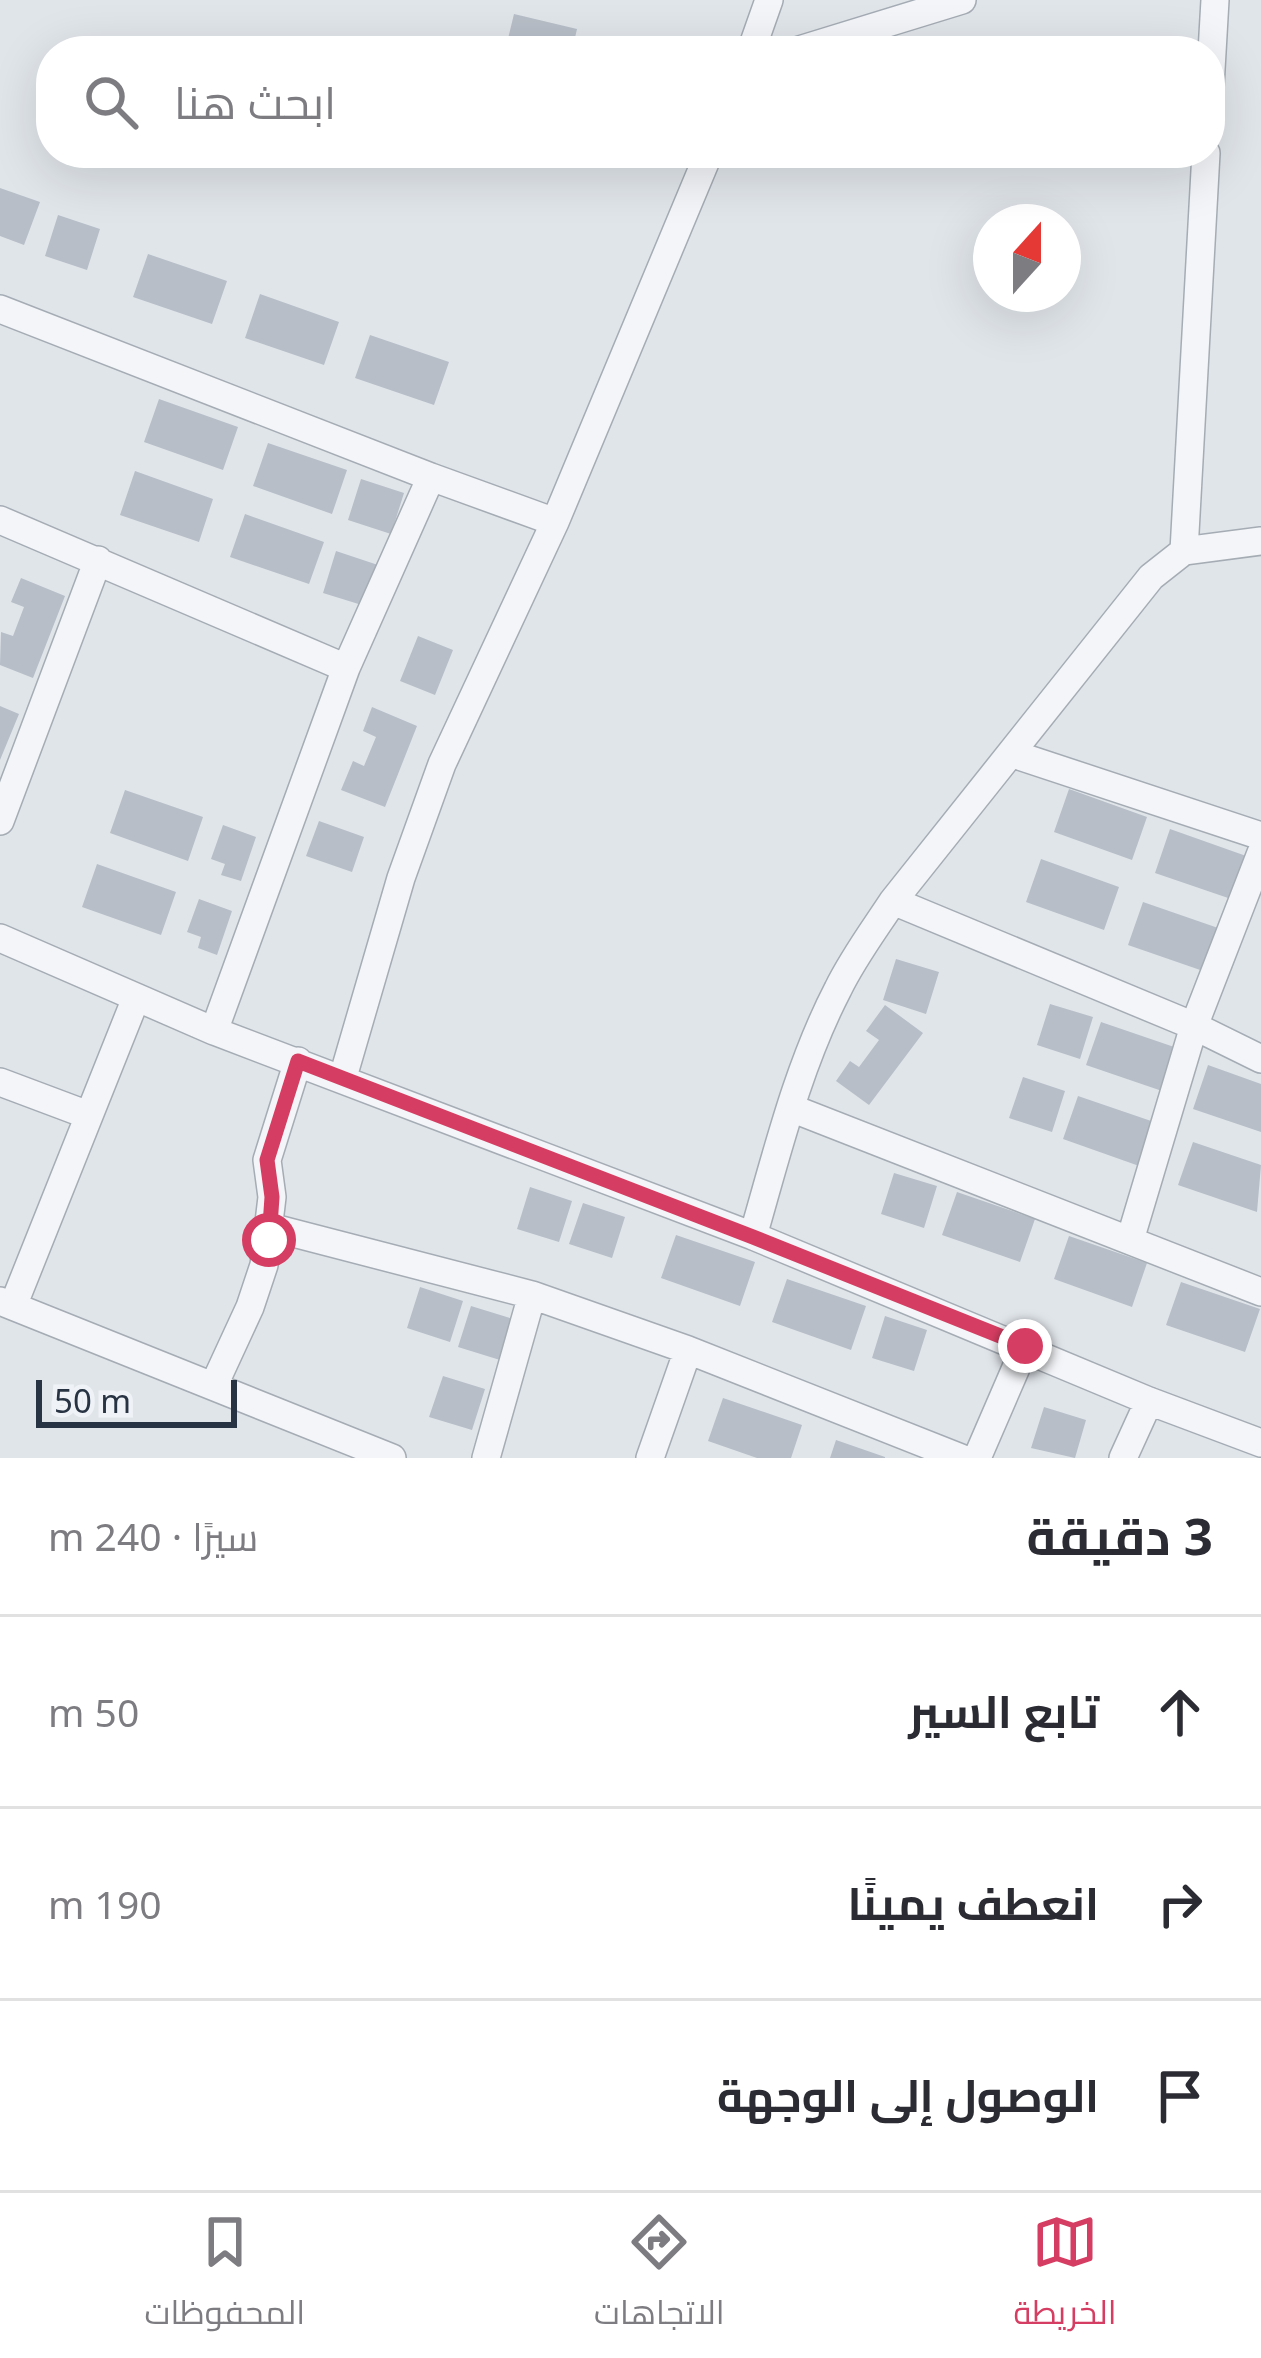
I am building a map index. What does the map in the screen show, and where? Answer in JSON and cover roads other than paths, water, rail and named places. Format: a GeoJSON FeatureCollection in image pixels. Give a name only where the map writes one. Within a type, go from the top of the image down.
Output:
{"type":"FeatureCollection","features":[{"type":"Feature","properties":{"kind":"street"},"geometry":{"type":"LineString","coordinates":[[756,36],[769,0]]}},
{"type":"Feature","properties":{"kind":"street"},"geometry":{"type":"LineString","coordinates":[[845,36],[962,0]]}},
{"type":"Feature","properties":{"kind":"street"},"geometry":{"type":"LineString","coordinates":[[1213,36],[1215,0]]}},
{"type":"Feature","properties":{"kind":"street"},"geometry":{"type":"LineString","coordinates":[[343,1077],[401,878],[442,764],[555,522],[703,168]]}},
{"type":"Feature","properties":{"kind":"street"},"geometry":{"type":"LineString","coordinates":[[1184,551],[1205,168]]}},
{"type":"Feature","properties":{"kind":"street"},"geometry":{"type":"LineString","coordinates":[[0,309],[555,522]]}},
{"type":"Feature","properties":{"kind":"street"},"geometry":{"type":"LineString","coordinates":[[214,1031],[346,668],[431,477]]}},
{"type":"Feature","properties":{"kind":"street"},"geometry":{"type":"LineString","coordinates":[[0,520],[346,668]]}},
{"type":"Feature","properties":{"kind":"street"},"geometry":{"type":"LineString","coordinates":[[753,1237],[790,1108],[837,990],[893,902],[1140,590],[1184,551],[1261,541]]}},
{"type":"Feature","properties":{"kind":"street"},"geometry":{"type":"LineString","coordinates":[[0,821],[98,560]]}},
{"type":"Feature","properties":{"kind":"street"},"geometry":{"type":"LineString","coordinates":[[1013,754],[1261,836]]}},
{"type":"Feature","properties":{"kind":"street"},"geometry":{"type":"LineString","coordinates":[[1130,1240],[1194,1026],[1261,853]]}},
{"type":"Feature","properties":{"kind":"street"},"geometry":{"type":"LineString","coordinates":[[893,902],[1194,1026],[1261,1059]]}},
{"type":"Feature","properties":{"kind":"street"},"geometry":{"type":"LineString","coordinates":[[0,938],[214,1031],[753,1237],[1261,1443]]}},
{"type":"Feature","properties":{"kind":"street"},"geometry":{"type":"LineString","coordinates":[[136,998],[7,1303],[392,1458]]}},
{"type":"Feature","properties":{"kind":"street"},"geometry":{"type":"LineString","coordinates":[[214,1385],[258,1287],[270,1226],[267,1160],[298,1061]]}},
{"type":"Feature","properties":{"kind":"street"},"geometry":{"type":"LineString","coordinates":[[0,1082],[88,1114]]}},
{"type":"Feature","properties":{"kind":"street"},"geometry":{"type":"LineString","coordinates":[[790,1108],[1261,1292]]}},
{"type":"Feature","properties":{"kind":"street"},"geometry":{"type":"LineString","coordinates":[[270,1226],[532,1295],[688,1350],[961,1458]]}},
{"type":"Feature","properties":{"kind":"street"},"geometry":{"type":"LineString","coordinates":[[486,1458],[532,1295]]}},
{"type":"Feature","properties":{"kind":"street"},"geometry":{"type":"LineString","coordinates":[[976,1458],[1025,1346]]}},
{"type":"Feature","properties":{"kind":"street"},"geometry":{"type":"LineString","coordinates":[[650,1458],[688,1350]]}},
{"type":"Feature","properties":{"kind":"street"},"geometry":{"type":"LineString","coordinates":[[1123,1458],[1149,1401]]}}]}
